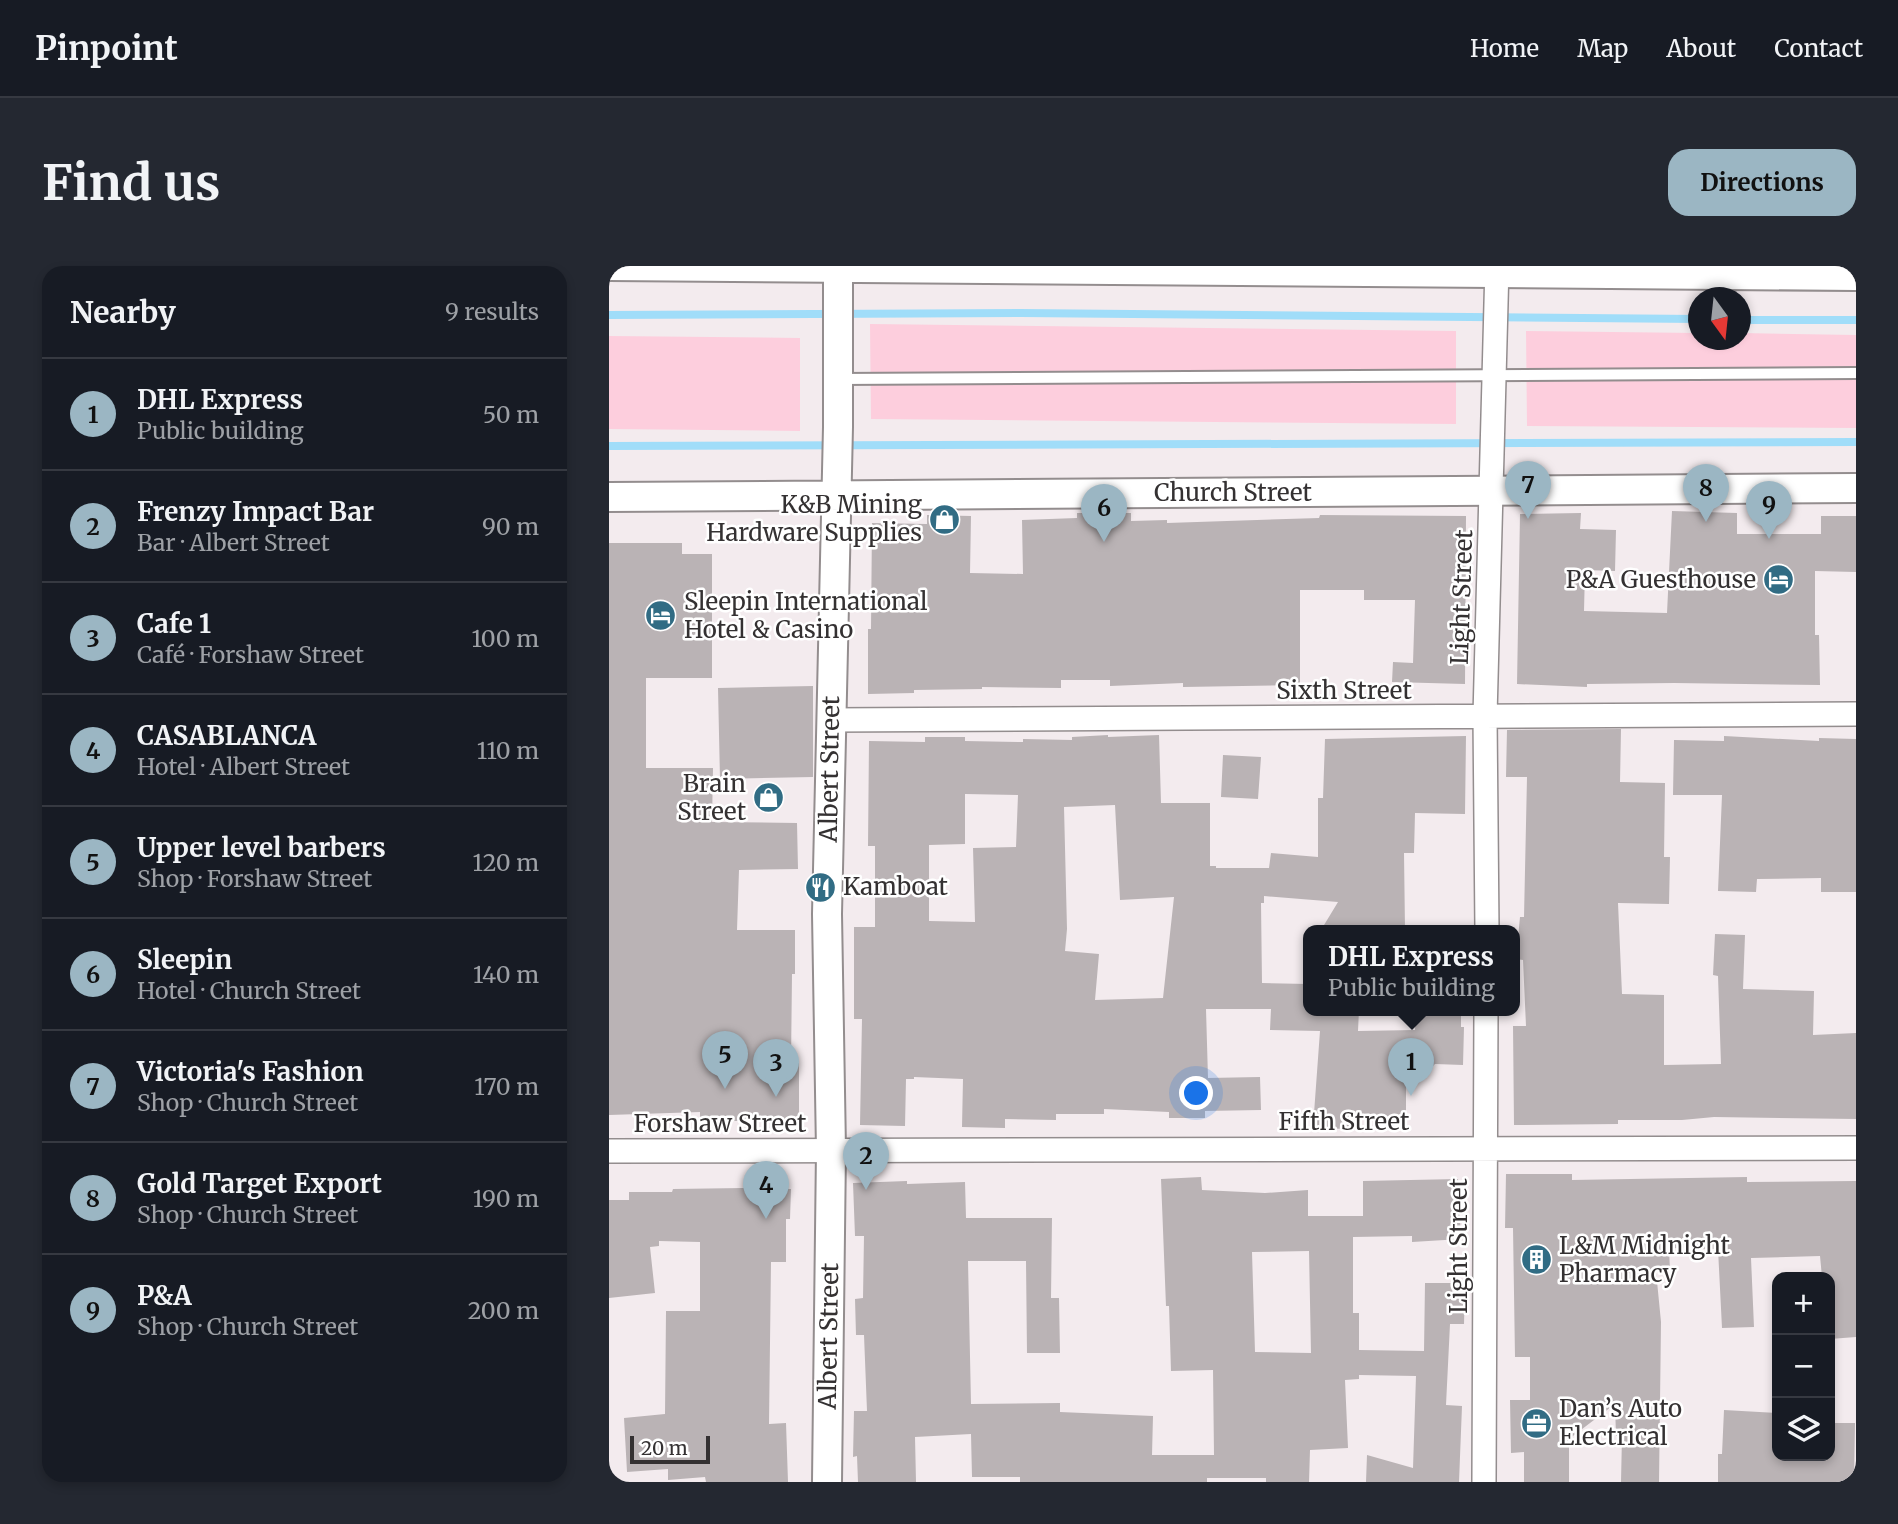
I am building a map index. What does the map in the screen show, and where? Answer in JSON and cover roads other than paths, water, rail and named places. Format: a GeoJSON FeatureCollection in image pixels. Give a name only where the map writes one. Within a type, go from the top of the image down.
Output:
{"type":"FeatureCollection","features":[{"type":"Feature","properties":{"kind":"street"},"geometry":{"type":"LineString","coordinates":[[609,266],[1497,270],[1856,276]]}},
{"type":"Feature","properties":{"kind":"street","name":"Albert Street"},"geometry":{"type":"LineString","coordinates":[[827,1482],[831,1150],[828,914],[838,427],[838,267]]}},
{"type":"Feature","properties":{"kind":"street","name":"Light Street"},"geometry":{"type":"LineString","coordinates":[[1487,925],[1485,716],[1497,270]]}},
{"type":"Feature","properties":{"kind":"street","name":"Church Street"},"geometry":{"type":"LineString","coordinates":[[609,497],[1856,488]]}},
{"type":"Feature","properties":{"kind":"street","name":"Sixth Street"},"geometry":{"type":"LineString","coordinates":[[831,720],[1856,714]]}},
{"type":"Feature","properties":{"kind":"street","name":"Light Street"},"geometry":{"type":"LineString","coordinates":[[1484,1482],[1486,1016]]}},
{"type":"Feature","properties":{"kind":"street","name":"Fifth Street"},"geometry":{"type":"LineString","coordinates":[[831,1150],[1856,1148]]}},
{"type":"Feature","properties":{"kind":"street","name":"Forshaw Street"},"geometry":{"type":"LineString","coordinates":[[609,1151],[831,1150]]}},
{"type":"Feature","properties":{"kind":"lane"},"geometry":{"type":"LineString","coordinates":[[838,379],[1856,373]]}},
{"type":"Feature","properties":{"kind":"waterway"},"geometry":{"type":"LineString","coordinates":[[609,315],[1021,313],[1688,319]]}},
{"type":"Feature","properties":{"kind":"waterway"},"geometry":{"type":"LineString","coordinates":[[1751,320],[1856,320]]}},
{"type":"Feature","properties":{"kind":"waterway"},"geometry":{"type":"LineString","coordinates":[[609,446],[1856,442]]}},
{"type":"Feature","properties":{"kind":"place","name":"K&B Mining Hardware Supplies"},"geometry":{"type":"Point","coordinates":[945,519]}},
{"type":"Feature","properties":{"kind":"place","name":"Victoria's Fashion"},"geometry":{"type":"Point","coordinates":[1528,519]}},
{"type":"Feature","properties":{"kind":"place","name":"Gold Target Export"},"geometry":{"type":"Point","coordinates":[1706,522]}},
{"type":"Feature","properties":{"kind":"place","name":"P&A"},"geometry":{"type":"Point","coordinates":[1769,539]}},
{"type":"Feature","properties":{"kind":"place","name":"Sleepin"},"geometry":{"type":"Point","coordinates":[1104,542]}},
{"type":"Feature","properties":{"kind":"place","name":"P&A Guesthouse"},"geometry":{"type":"Point","coordinates":[1779,580]}},
{"type":"Feature","properties":{"kind":"place","name":"Sleepin International Hotel & Casino"},"geometry":{"type":"Point","coordinates":[661,616]}},
{"type":"Feature","properties":{"kind":"place","name":"Brain Street"},"geometry":{"type":"Point","coordinates":[769,798]}},
{"type":"Feature","properties":{"kind":"place","name":"Kamboat"},"geometry":{"type":"Point","coordinates":[820,887]}},
{"type":"Feature","properties":{"kind":"place","name":"Upper level barbers"},"geometry":{"type":"Point","coordinates":[725,1089]}},
{"type":"Feature","properties":{"kind":"place","name":"DHL Express"},"geometry":{"type":"Point","coordinates":[1411,1096]}},
{"type":"Feature","properties":{"kind":"place","name":"Cafe 1"},"geometry":{"type":"Point","coordinates":[776,1097]}},
{"type":"Feature","properties":{"kind":"place","name":"Frenzy Impact Bar"},"geometry":{"type":"Point","coordinates":[866,1190]}},
{"type":"Feature","properties":{"kind":"place","name":"CASABLANCA"},"geometry":{"type":"Point","coordinates":[766,1219]}},
{"type":"Feature","properties":{"kind":"place","name":"L&M Midnight Pharmacy"},"geometry":{"type":"Point","coordinates":[1536,1260]}},
{"type":"Feature","properties":{"kind":"place","name":"Dan’s Auto Electrical"},"geometry":{"type":"Point","coordinates":[1536,1423]}}]}
